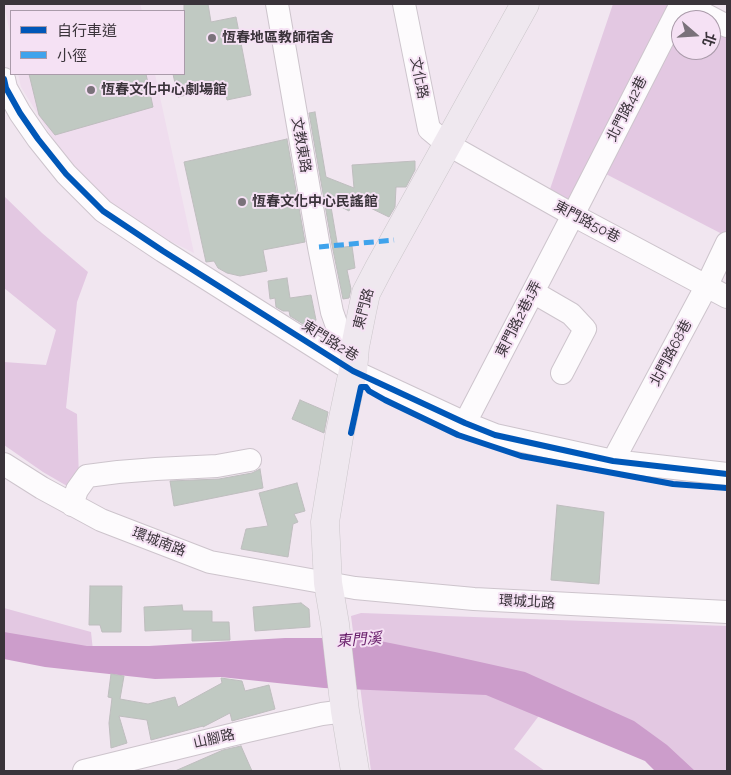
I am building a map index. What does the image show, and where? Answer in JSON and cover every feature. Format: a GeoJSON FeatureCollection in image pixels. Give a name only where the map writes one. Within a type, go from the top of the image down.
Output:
{"type":"FeatureCollection","features":[{"type":"Feature","properties":{"kind":"main road","name":"東門路"},"geometry":{"type":"LineString","coordinates":[[355,771],[328,583],[325,522],[366,293],[525,4]]}},
{"type":"Feature","properties":{"kind":"street","name":"文教東路"},"geometry":{"type":"LineString","coordinates":[[276,4],[332,312],[353,371]]}},
{"type":"Feature","properties":{"kind":"street","name":"文化路"},"geometry":{"type":"LineString","coordinates":[[404,4],[429,129],[447,144]]}},
{"type":"Feature","properties":{"kind":"street","name":"北門路42巷"},"geometry":{"type":"LineString","coordinates":[[573,215],[681,4]]}},
{"type":"Feature","properties":{"kind":"street"},"geometry":{"type":"LineString","coordinates":[[685,4],[727,26]]}},
{"type":"Feature","properties":{"kind":"street","name":"東門路2巷"},"geometry":{"type":"LineString","coordinates":[[4,79],[6,88],[20,113],[38,139],[66,174],[103,211],[353,371],[495,435],[613,462],[727,474]]}},
{"type":"Feature","properties":{"kind":"street","name":"東門路50巷"},"geometry":{"type":"LineString","coordinates":[[447,144],[573,215],[727,297]]}},
{"type":"Feature","properties":{"kind":"street","name":"東門路2巷1弄"},"geometry":{"type":"LineString","coordinates":[[465,423],[573,215]]}},
{"type":"Feature","properties":{"kind":"street","name":"北門路68巷"},"geometry":{"type":"LineString","coordinates":[[613,462],[707,285],[727,243]]}},
{"type":"Feature","properties":{"kind":"street"},"geometry":{"type":"LineString","coordinates":[[533,292],[571,314],[585,329],[562,373]]}},
{"type":"Feature","properties":{"kind":"street"},"geometry":{"type":"LineString","coordinates":[[72,505],[77,490],[87,476],[127,471],[217,466],[250,460]]}},
{"type":"Feature","properties":{"kind":"street","name":"環城南路"},"geometry":{"type":"LineString","coordinates":[[4,464],[42,488],[101,520],[210,562],[328,583]]}},
{"type":"Feature","properties":{"kind":"street","name":"環城北路"},"geometry":{"type":"LineString","coordinates":[[328,583],[355,588],[474,599],[727,612]]}},
{"type":"Feature","properties":{"kind":"street","name":"山腳路"},"geometry":{"type":"LineString","coordinates":[[84,771],[322,714],[344,704]]}},
{"type":"Feature","properties":{"kind":"shaded area"},"geometry":{"type":"Polygon","coordinates":[[[4,4],[140,4],[142,10],[10,10],[10,34],[4,4]]]}},
{"type":"Feature","properties":{"kind":"shaded area"},"geometry":{"type":"Polygon","coordinates":[[[613,4],[669,4],[681,10],[671,10],[671,60],[721,60],[721,31],[727,34],[726,236],[602,172],[580,206],[549,192],[613,4]]]}},
{"type":"Feature","properties":{"kind":"shaded area"},"geometry":{"type":"Polygon","coordinates":[[[18,75],[155,75],[194,253],[110,208],[66,160],[21,87],[18,75]]]}},
{"type":"Feature","properties":{"kind":"shaded area"},"geometry":{"type":"Polygon","coordinates":[[[4,196],[42,233],[88,272],[77,302],[66,408],[77,414],[79,480],[67,486],[4,445],[4,362],[46,365],[56,330],[4,288],[4,196]]]}},
{"type":"Feature","properties":{"kind":"shaded area"},"geometry":{"type":"Polygon","coordinates":[[[4,608],[91,632],[95,669],[4,652],[4,608]]]}},
{"type":"Feature","properties":{"kind":"shaded area"},"geometry":{"type":"Polygon","coordinates":[[[361,613],[727,626],[727,771],[688,771],[541,713],[514,749],[545,771],[371,771],[351,616],[361,613]]]}},
{"type":"Feature","properties":{"kind":"water","name":"東門溪"},"geometry":{"type":"Polygon","coordinates":[[[4,632],[87,646],[149,646],[285,638],[365,638],[435,652],[525,672],[634,721],[667,745],[695,771],[655,771],[645,761],[486,695],[324,688],[221,677],[155,679],[45,667],[4,659],[4,632]]]}},
{"type":"Feature","properties":{"kind":"building","name":"恆春地區教師宿舍"},"geometry":{"type":"Polygon","coordinates":[[[184,4],[208,4],[211,22],[236,17],[251,95],[227,100],[224,86],[178,97],[173,75],[185,75],[184,4]]]}},
{"type":"Feature","properties":{"kind":"building","name":"恆春文化中心劇場館"},"geometry":{"type":"Polygon","coordinates":[[[29,75],[146,75],[153,107],[55,135],[39,115],[29,75]]]}},
{"type":"Feature","properties":{"kind":"building"},"geometry":{"type":"Polygon","coordinates":[[[315,112],[326,177],[354,188],[352,165],[415,161],[415,170],[406,187],[396,187],[395,207],[389,217],[354,199],[349,211],[330,201],[338,248],[352,246],[355,268],[347,270],[351,289],[349,298],[343,299],[309,113],[315,112]]]}},
{"type":"Feature","properties":{"kind":"building","name":"恆春文化中心民謠館"},"geometry":{"type":"Polygon","coordinates":[[[287,139],[305,242],[263,250],[267,271],[240,276],[227,273],[218,268],[214,261],[206,262],[184,162],[287,139]]]}},
{"type":"Feature","properties":{"kind":"building"},"geometry":{"type":"Polygon","coordinates":[[[287,278],[290,298],[311,295],[316,320],[311,329],[290,316],[289,311],[283,311],[276,307],[275,298],[270,299],[268,281],[287,278]]]}},
{"type":"Feature","properties":{"kind":"building"},"geometry":{"type":"Polygon","coordinates":[[[300,400],[328,412],[324,433],[292,419],[300,400]]]}},
{"type":"Feature","properties":{"kind":"building"},"geometry":{"type":"Polygon","coordinates":[[[260,469],[263,488],[174,506],[170,481],[219,479],[252,473],[260,469]]]}},
{"type":"Feature","properties":{"kind":"building"},"geometry":{"type":"Polygon","coordinates":[[[297,483],[305,511],[294,514],[298,522],[293,524],[288,557],[241,549],[246,529],[268,526],[259,493],[297,483]]]}},
{"type":"Feature","properties":{"kind":"building"},"geometry":{"type":"Polygon","coordinates":[[[557,505],[604,512],[599,584],[551,580],[557,505]]]}},
{"type":"Feature","properties":{"kind":"building"},"geometry":{"type":"Polygon","coordinates":[[[90,586],[122,586],[121,632],[102,632],[100,625],[89,625],[90,586]]]}},
{"type":"Feature","properties":{"kind":"building"},"geometry":{"type":"Polygon","coordinates":[[[301,603],[309,609],[310,627],[255,631],[253,607],[301,603]]]}},
{"type":"Feature","properties":{"kind":"building"},"geometry":{"type":"Polygon","coordinates":[[[182,605],[183,611],[212,611],[212,622],[229,622],[230,640],[192,641],[192,629],[145,631],[144,607],[182,605]]]}},
{"type":"Feature","properties":{"kind":"building"},"geometry":{"type":"Polygon","coordinates":[[[111,674],[124,676],[120,699],[148,704],[175,697],[178,707],[222,683],[221,678],[242,681],[245,691],[269,685],[275,709],[232,721],[230,713],[203,727],[151,740],[147,720],[119,716],[127,743],[111,748],[109,723],[112,698],[108,697],[111,674]]]}},
{"type":"Feature","properties":{"kind":"building"},"geometry":{"type":"Polygon","coordinates":[[[241,746],[252,771],[175,771],[223,750],[241,746]]]}},
{"type":"Feature","properties":{"kind":"marked path"},"geometry":{"type":"LineString","coordinates":[[319,247],[394,240]]}},
{"type":"Feature","properties":{"kind":"cycle path"},"geometry":{"type":"LineString","coordinates":[[4,79],[6,88],[20,113],[38,139],[66,174],[103,211],[353,371],[495,435],[613,461],[727,474]]}},
{"type":"Feature","properties":{"kind":"cycle path"},"geometry":{"type":"LineString","coordinates":[[351,433],[361,387],[366,387],[369,391],[385,400],[458,435],[521,456],[673,484],[727,488]]}},
{"type":"Feature","properties":{"kind":"place","name":"恆春地區教師宿舍"},"geometry":{"type":"Point","coordinates":[212,38]}},
{"type":"Feature","properties":{"kind":"place","name":"恆春文化中心劇場館"},"geometry":{"type":"Point","coordinates":[91,90]}},
{"type":"Feature","properties":{"kind":"place","name":"恆春文化中心民謠館"},"geometry":{"type":"Point","coordinates":[242,202]}}]}
